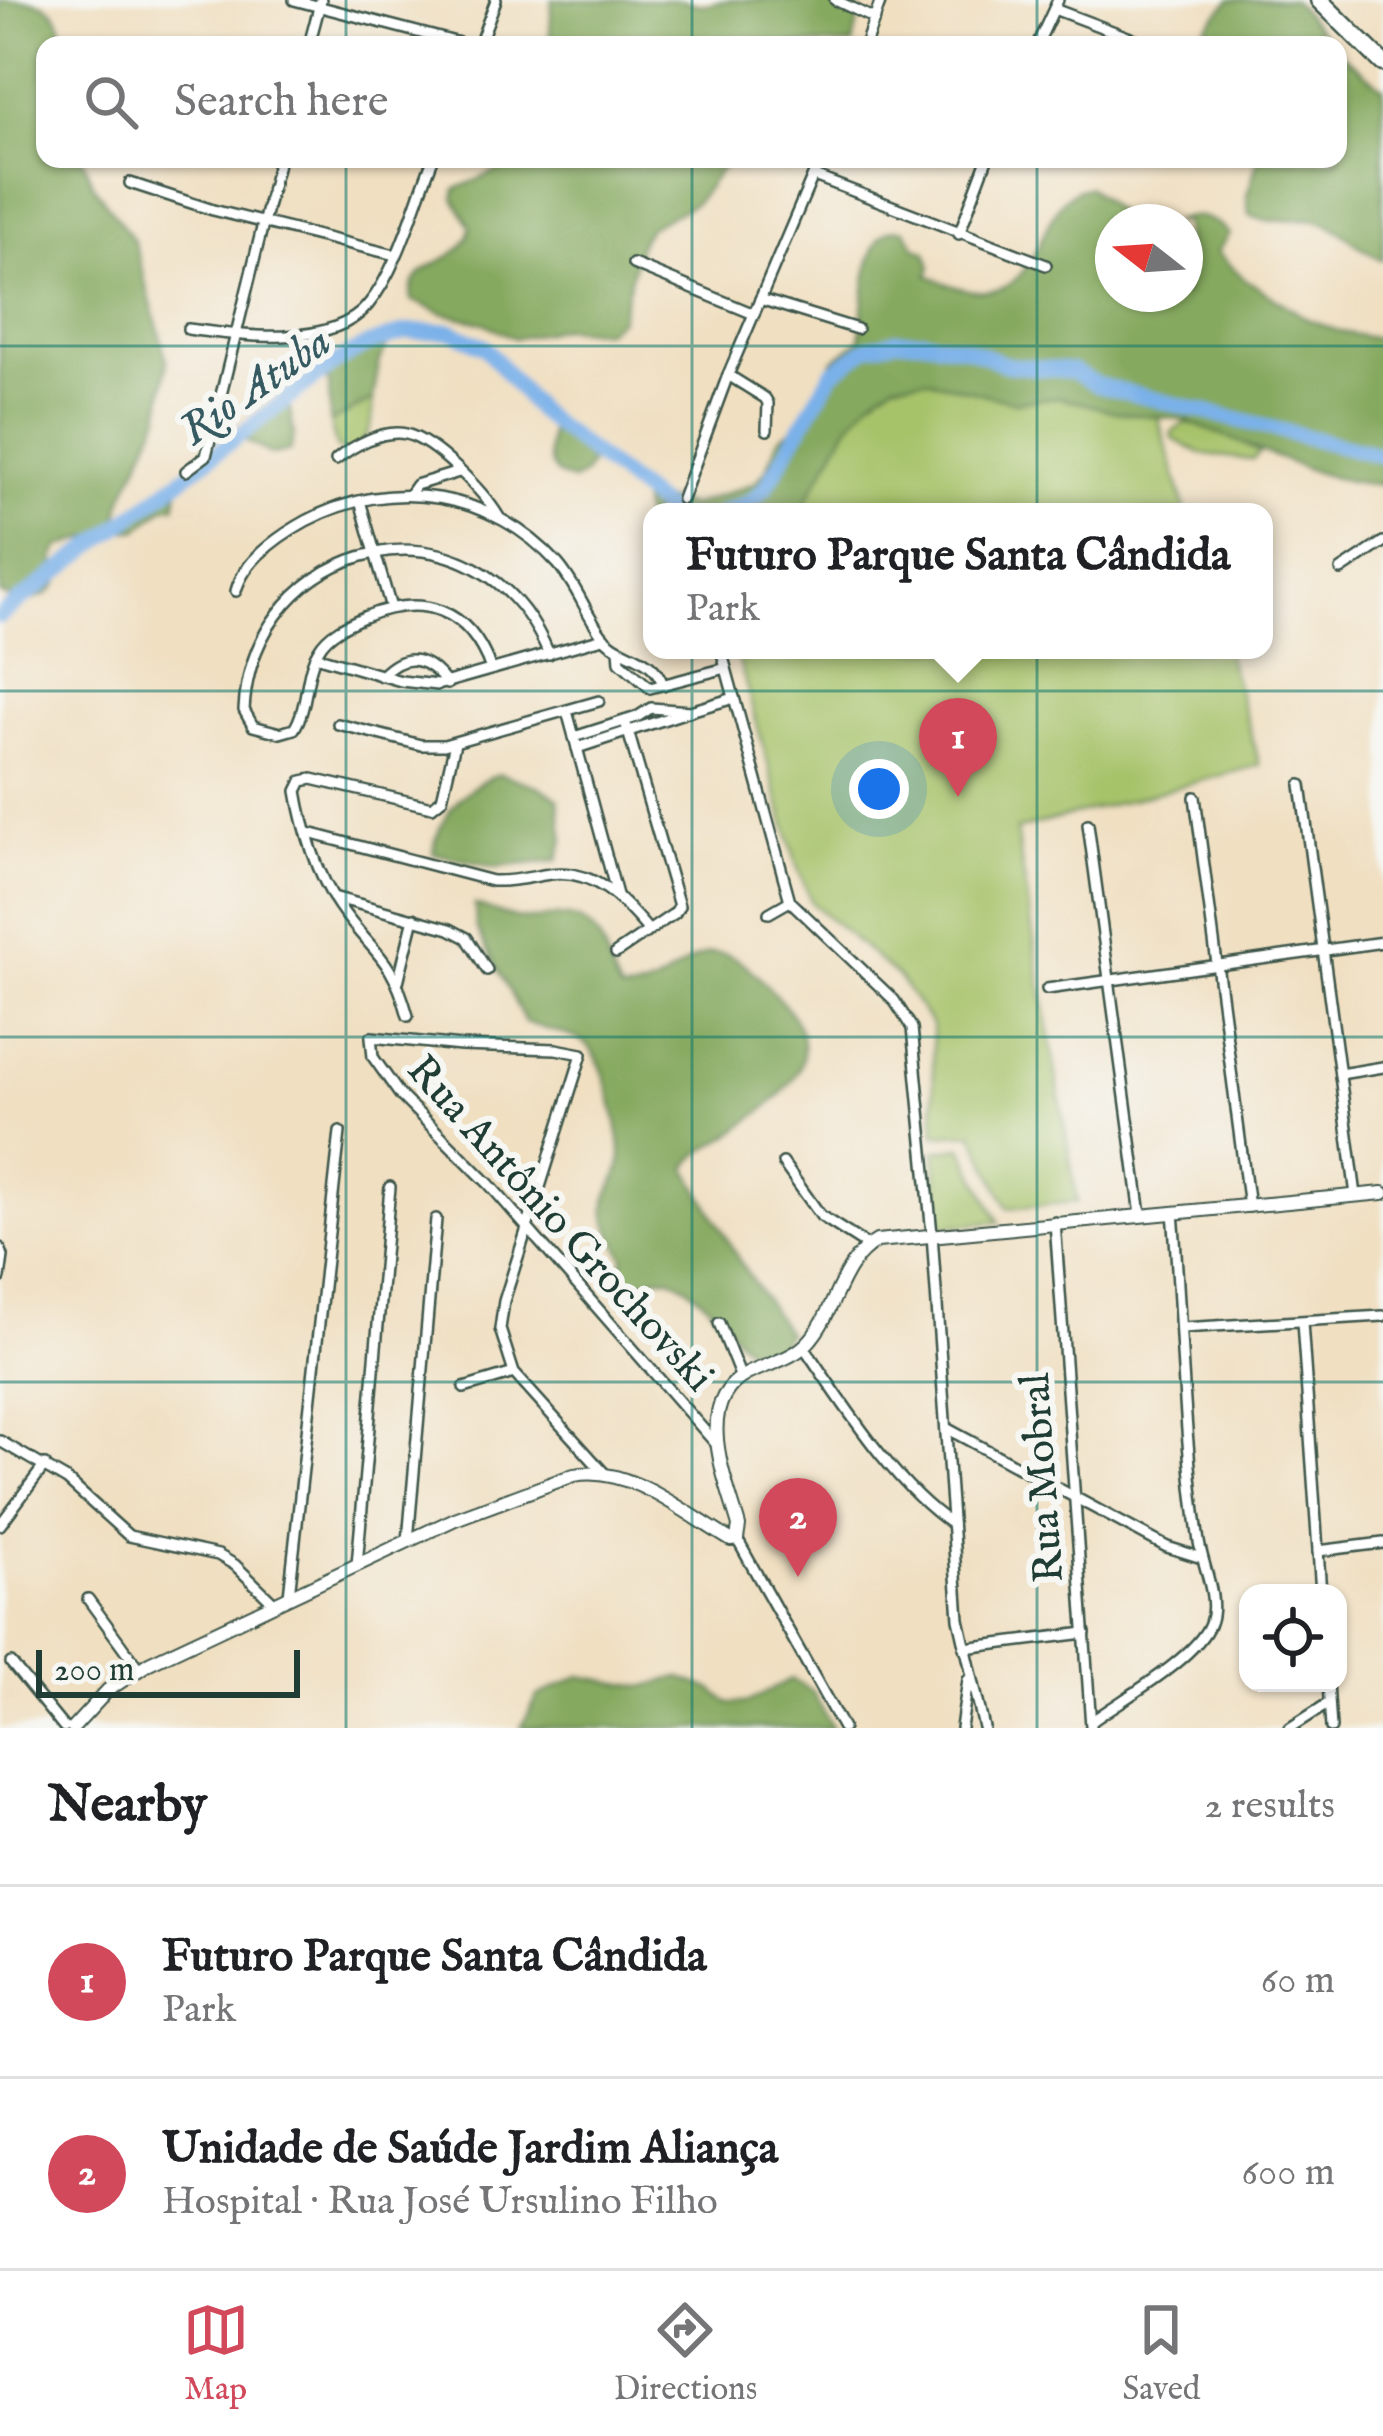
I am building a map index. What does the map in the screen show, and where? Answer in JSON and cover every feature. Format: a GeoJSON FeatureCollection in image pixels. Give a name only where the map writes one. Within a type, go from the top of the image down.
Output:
{"type":"FeatureCollection","features":[{"type":"Feature","properties":{"kind":"highway"},"geometry":{"type":"LineString","coordinates":[[1319,0],[1383,63]]}},
{"type":"Feature","properties":{"kind":"street"},"geometry":{"type":"LineString","coordinates":[[294,0],[436,36]]}},
{"type":"Feature","properties":{"kind":"street"},"geometry":{"type":"LineString","coordinates":[[482,36],[496,0]]}},
{"type":"Feature","properties":{"kind":"street"},"geometry":{"type":"LineString","coordinates":[[835,0],[874,19]]}},
{"type":"Feature","properties":{"kind":"street"},"geometry":{"type":"LineString","coordinates":[[869,36],[881,0]]}},
{"type":"Feature","properties":{"kind":"street"},"geometry":{"type":"LineString","coordinates":[[311,36],[320,3]]}},
{"type":"Feature","properties":{"kind":"street"},"geometry":{"type":"LineString","coordinates":[[1041,36],[1056,4],[1129,36]]}},
{"type":"Feature","properties":{"kind":"street"},"geometry":{"type":"LineString","coordinates":[[186,471],[206,456],[277,168]]}},
{"type":"Feature","properties":{"kind":"street"},"geometry":{"type":"LineString","coordinates":[[188,329],[233,335],[312,333],[367,308],[395,255],[429,168]]}},
{"type":"Feature","properties":{"kind":"street"},"geometry":{"type":"LineString","coordinates":[[682,499],[728,375],[817,168]]}},
{"type":"Feature","properties":{"kind":"street"},"geometry":{"type":"LineString","coordinates":[[958,234],[984,168]]}},
{"type":"Feature","properties":{"kind":"street"},"geometry":{"type":"LineString","coordinates":[[814,176],[1046,265]]}},
{"type":"Feature","properties":{"kind":"street"},"geometry":{"type":"LineString","coordinates":[[130,183],[213,210],[395,255]]}},
{"type":"Feature","properties":{"kind":"street"},"geometry":{"type":"LineString","coordinates":[[633,264],[754,314]]}},
{"type":"Feature","properties":{"kind":"street"},"geometry":{"type":"LineString","coordinates":[[760,299],[857,329]]}},
{"type":"Feature","properties":{"kind":"street"},"geometry":{"type":"LineString","coordinates":[[728,375],[765,398],[767,430]]}},
{"type":"Feature","properties":{"kind":"street"},"geometry":{"type":"LineString","coordinates":[[336,460],[350,447],[399,433],[419,439],[483,494],[499,517]]}},
{"type":"Feature","properties":{"kind":"street"},"geometry":{"type":"LineString","coordinates":[[409,495],[416,485],[459,472]]}},
{"type":"Feature","properties":{"kind":"street"},"geometry":{"type":"LineString","coordinates":[[236,591],[246,570],[306,521],[360,501],[409,495],[462,501],[499,517],[556,562],[577,589],[603,638],[630,650],[660,675],[663,685],[726,668]]}},
{"type":"Feature","properties":{"kind":"street"},"geometry":{"type":"LineString","coordinates":[[360,501],[391,608]]}},
{"type":"Feature","properties":{"kind":"street"},"geometry":{"type":"LineString","coordinates":[[1341,570],[1383,542]]}},
{"type":"Feature","properties":{"kind":"street"},"geometry":{"type":"LineString","coordinates":[[491,670],[480,642],[453,616],[428,607],[391,608],[337,631],[315,656],[296,727],[284,733],[253,726],[245,714],[246,693],[260,649],[277,617],[320,577],[373,554],[433,550],[472,565],[516,599],[550,654]]}},
{"type":"Feature","properties":{"kind":"street"},"geometry":{"type":"LineString","coordinates":[[315,656],[421,686],[447,684],[603,638]]}},
{"type":"Feature","properties":{"kind":"street"},"geometry":{"type":"LineString","coordinates":[[724,659],[790,901],[894,1000],[908,1018],[914,1038],[964,1648],[984,1728]]}},
{"type":"Feature","properties":{"kind":"street"},"geometry":{"type":"LineString","coordinates":[[381,676],[390,668],[420,660],[433,665],[447,684]]}},
{"type":"Feature","properties":{"kind":"street"},"geometry":{"type":"LineString","coordinates":[[575,742],[734,698]]}},
{"type":"Feature","properties":{"kind":"street"},"geometry":{"type":"LineString","coordinates":[[338,724],[422,745],[455,743],[599,701]]}},
{"type":"Feature","properties":{"kind":"street"},"geometry":{"type":"LineString","coordinates":[[627,726],[658,706],[690,711]]}},
{"type":"Feature","properties":{"kind":"street"},"geometry":{"type":"LineString","coordinates":[[658,706],[660,722]]}},
{"type":"Feature","properties":{"kind":"street"},"geometry":{"type":"LineString","coordinates":[[567,710],[617,895]]}},
{"type":"Feature","properties":{"kind":"street"},"geometry":{"type":"LineString","coordinates":[[616,953],[675,914],[678,902],[627,726]]}},
{"type":"Feature","properties":{"kind":"street"},"geometry":{"type":"LineString","coordinates":[[408,1016],[398,982],[383,956],[333,897],[297,795],[302,781],[320,780],[432,807],[442,799],[455,743]]}},
{"type":"Feature","properties":{"kind":"street"},"geometry":{"type":"LineString","coordinates":[[1301,785],[1356,1195]]}},
{"type":"Feature","properties":{"kind":"street"},"geometry":{"type":"LineString","coordinates":[[1195,797],[1250,1208]]}},
{"type":"Feature","properties":{"kind":"street"},"geometry":{"type":"LineString","coordinates":[[1088,824],[1141,1215]]}},
{"type":"Feature","properties":{"kind":"street"},"geometry":{"type":"LineString","coordinates":[[309,833],[492,880],[568,875],[596,882],[617,895],[649,931]]}},
{"type":"Feature","properties":{"kind":"street"},"geometry":{"type":"LineString","coordinates":[[333,897],[460,933],[487,970]]}},
{"type":"Feature","properties":{"kind":"street"},"geometry":{"type":"LineString","coordinates":[[769,913],[790,901]]}},
{"type":"Feature","properties":{"kind":"street"},"geometry":{"type":"LineString","coordinates":[[398,982],[414,919]]}},
{"type":"Feature","properties":{"kind":"street"},"geometry":{"type":"LineString","coordinates":[[1047,988],[1383,942]]}},
{"type":"Feature","properties":{"kind":"street","name":"Rua Antônio Grochovski"},"geometry":{"type":"LineString","coordinates":[[527,1228],[582,1054],[371,1037],[373,1057],[387,1079],[527,1228],[717,1445]]}},
{"type":"Feature","properties":{"kind":"street"},"geometry":{"type":"LineString","coordinates":[[1340,1074],[1383,1067]]}},
{"type":"Feature","properties":{"kind":"street"},"geometry":{"type":"LineString","coordinates":[[289,1597],[340,1132]]}},
{"type":"Feature","properties":{"kind":"street"},"geometry":{"type":"LineString","coordinates":[[783,1163],[821,1216],[868,1246]]}},
{"type":"Feature","properties":{"kind":"street"},"geometry":{"type":"LineString","coordinates":[[357,1564],[390,1187]]}},
{"type":"Feature","properties":{"kind":"street"},"geometry":{"type":"LineString","coordinates":[[843,1728],[737,1539],[740,1526],[717,1445],[720,1409],[729,1390],[741,1378],[804,1347],[845,1275],[868,1246],[886,1238],[1383,1193]]}},
{"type":"Feature","properties":{"kind":"street"},"geometry":{"type":"LineString","coordinates":[[1091,1725],[1203,1636],[1213,1610],[1202,1558],[1174,1212]]}},
{"type":"Feature","properties":{"kind":"street"},"geometry":{"type":"LineString","coordinates":[[409,1540],[436,1219]]}},
{"type":"Feature","properties":{"kind":"street","name":"Rua Mobral"},"geometry":{"type":"LineString","coordinates":[[1055,1222],[1091,1725]]}},
{"type":"Feature","properties":{"kind":"street"},"geometry":{"type":"LineString","coordinates":[[527,1228],[501,1316],[502,1340],[514,1372],[605,1474]]}},
{"type":"Feature","properties":{"kind":"street"},"geometry":{"type":"LineString","coordinates":[[0,1248],[0,1278]]}},
{"type":"Feature","properties":{"kind":"street"},"geometry":{"type":"LineString","coordinates":[[1182,1328],[1383,1316]]}},
{"type":"Feature","properties":{"kind":"street"},"geometry":{"type":"LineString","coordinates":[[1302,1322],[1320,1584]]}},
{"type":"Feature","properties":{"kind":"street"},"geometry":{"type":"LineString","coordinates":[[718,1323],[741,1378]]}},
{"type":"Feature","properties":{"kind":"street"},"geometry":{"type":"LineString","coordinates":[[804,1347],[890,1462],[952,1524]]}},
{"type":"Feature","properties":{"kind":"street"},"geometry":{"type":"LineString","coordinates":[[464,1388],[514,1372]]}},
{"type":"Feature","properties":{"kind":"street"},"geometry":{"type":"LineString","coordinates":[[946,1427],[1167,1547],[1202,1558]]}},
{"type":"Feature","properties":{"kind":"street"},"geometry":{"type":"LineString","coordinates":[[0,1441],[45,1465],[128,1536],[228,1559],[274,1603]]}},
{"type":"Feature","properties":{"kind":"street"},"geometry":{"type":"LineString","coordinates":[[0,1525],[45,1465]]}},
{"type":"Feature","properties":{"kind":"street"},"geometry":{"type":"LineString","coordinates":[[74,1728],[139,1669],[409,1540],[585,1473],[605,1474],[652,1494],[731,1540],[737,1539]]}},
{"type":"Feature","properties":{"kind":"street"},"geometry":{"type":"LineString","coordinates":[[1318,1551],[1383,1543]]}},
{"type":"Feature","properties":{"kind":"street"},"geometry":{"type":"LineString","coordinates":[[88,1599],[139,1669]]}},
{"type":"Feature","properties":{"kind":"street"},"geometry":{"type":"LineString","coordinates":[[964,1648],[1084,1634]]}},
{"type":"Feature","properties":{"kind":"street"},"geometry":{"type":"LineString","coordinates":[[11,1663],[64,1728]]}},
{"type":"Feature","properties":{"kind":"street"},"geometry":{"type":"LineString","coordinates":[[961,1728],[969,1675]]}},
{"type":"Feature","properties":{"kind":"street"},"geometry":{"type":"LineString","coordinates":[[1328,1692],[1331,1728]]}},
{"type":"Feature","properties":{"kind":"street"},"geometry":{"type":"LineString","coordinates":[[1289,1728],[1329,1702]]}},
{"type":"Feature","properties":{"kind":"street"},"geometry":{"type":"LineString","coordinates":[[87,1712],[97,1728]]}},
{"type":"Feature","properties":{"kind":"green space"},"geometry":{"type":"Polygon","coordinates":[[[0,0],[37,2],[59,19],[63,36],[36,36],[36,168],[86,168],[93,185],[134,241],[167,361],[160,416],[122,500],[116,525],[120,530],[126,527],[181,481],[175,506],[164,507],[139,529],[108,532],[59,547],[54,558],[58,582],[48,594],[25,603],[0,594],[0,0]]]}},
{"type":"Feature","properties":{"kind":"green space"},"geometry":{"type":"Polygon","coordinates":[[[552,0],[679,0],[701,5],[730,0],[847,0],[860,11],[855,36],[550,36],[552,0]]]}},
{"type":"Feature","properties":{"kind":"green space"},"geometry":{"type":"Polygon","coordinates":[[[1230,0],[1293,0],[1324,36],[1200,36],[1230,0]]]}},
{"type":"Feature","properties":{"kind":"green space"},"geometry":{"type":"Polygon","coordinates":[[[1347,58],[1383,87],[1383,260],[1325,223],[1257,218],[1249,214],[1247,196],[1255,168],[1347,168],[1347,58]]]}},
{"type":"Feature","properties":{"kind":"green space"},"geometry":{"type":"Polygon","coordinates":[[[504,168],[722,168],[695,203],[649,227],[639,245],[620,319],[605,331],[561,328],[515,339],[484,323],[411,300],[419,276],[466,240],[471,227],[454,198],[456,189],[504,168]]]}},
{"type":"Feature","properties":{"kind":"green space"},"geometry":{"type":"Polygon","coordinates":[[[1088,187],[1107,204],[1095,204],[1095,312],[1203,312],[1203,218],[1229,234],[1217,252],[1244,278],[1309,320],[1383,340],[1383,485],[1307,469],[1186,422],[1189,420],[1116,412],[1059,397],[1015,402],[926,379],[895,382],[871,399],[849,425],[805,503],[699,503],[755,483],[834,360],[860,340],[868,271],[880,238],[890,230],[905,230],[916,248],[926,252],[931,267],[928,275],[969,290],[997,290],[1018,278],[1068,195],[1088,187]]]}},
{"type":"Feature","properties":{"kind":"green space"},"geometry":{"type":"Polygon","coordinates":[[[389,340],[379,363],[373,399],[330,423],[329,381],[318,373],[347,355],[389,340]]]}},
{"type":"Feature","properties":{"kind":"green space"},"geometry":{"type":"Polygon","coordinates":[[[908,352],[1155,407],[1183,503],[782,503],[908,352]]]}},
{"type":"Feature","properties":{"kind":"green space"},"geometry":{"type":"Polygon","coordinates":[[[288,397],[294,435],[290,451],[271,454],[237,436],[288,397]]]}},
{"type":"Feature","properties":{"kind":"green space"},"geometry":{"type":"Polygon","coordinates":[[[373,399],[366,437],[348,454],[337,448],[330,423],[373,399]]]}},
{"type":"Feature","properties":{"kind":"green space"},"geometry":{"type":"Polygon","coordinates":[[[1186,422],[1229,436],[1260,453],[1252,460],[1202,454],[1173,439],[1172,432],[1186,422]]]}},
{"type":"Feature","properties":{"kind":"green space"},"geometry":{"type":"Polygon","coordinates":[[[551,426],[591,462],[584,475],[573,481],[557,473],[549,461],[551,426]]]}},
{"type":"Feature","properties":{"kind":"green space"},"geometry":{"type":"Polygon","coordinates":[[[641,495],[677,503],[643,503],[643,509],[641,495]]]}},
{"type":"Feature","properties":{"kind":"green space"},"geometry":{"type":"Polygon","coordinates":[[[739,659],[1229,659],[1260,765],[1016,830],[1077,1202],[1008,1208],[973,1133],[935,1135],[932,1025],[899,978],[812,903],[797,866],[739,659]]]}},
{"type":"Feature","properties":{"kind":"green space"},"geometry":{"type":"Polygon","coordinates":[[[500,774],[540,787],[558,799],[564,840],[557,861],[494,867],[433,853],[455,804],[475,786],[500,774]]]}},
{"type":"Feature","properties":{"kind":"green space"},"geometry":{"type":"Polygon","coordinates":[[[475,905],[521,919],[568,917],[585,923],[602,945],[621,992],[651,986],[709,953],[730,955],[753,972],[795,1020],[803,1039],[797,1073],[772,1102],[687,1168],[787,1333],[777,1351],[757,1357],[680,1282],[662,1277],[644,1281],[626,1296],[617,1288],[615,1278],[624,1258],[605,1207],[620,1169],[621,1150],[607,1082],[587,1045],[525,1022],[476,927],[475,905]]]}},
{"type":"Feature","properties":{"kind":"green space"},"geometry":{"type":"Polygon","coordinates":[[[962,1147],[999,1222],[941,1227],[935,1151],[962,1147]]]}},
{"type":"Feature","properties":{"kind":"green space"},"geometry":{"type":"Polygon","coordinates":[[[580,1676],[643,1687],[679,1677],[711,1689],[729,1703],[746,1703],[792,1679],[812,1691],[833,1728],[521,1728],[538,1696],[580,1676]]]}},
{"type":"Feature","properties":{"kind":"waterway","name":"Rio Atuba"},"geometry":{"type":"LineString","coordinates":[[0,616],[335,363],[406,332],[451,331],[485,347],[539,412],[656,503]]}},
{"type":"Feature","properties":{"kind":"waterway","name":"Rio Atuba"},"geometry":{"type":"LineString","coordinates":[[747,503],[766,487],[833,372],[868,347],[896,340],[967,348],[1007,365],[1072,371],[1097,385],[1383,456]]}},
{"type":"Feature","properties":{"kind":"place","name":"Futuro Parque Santa Cândida"},"geometry":{"type":"Point","coordinates":[958,797]}},
{"type":"Feature","properties":{"kind":"place","name":"Unidade de Saúde Jardim Aliança"},"geometry":{"type":"Point","coordinates":[798,1577]}}]}
